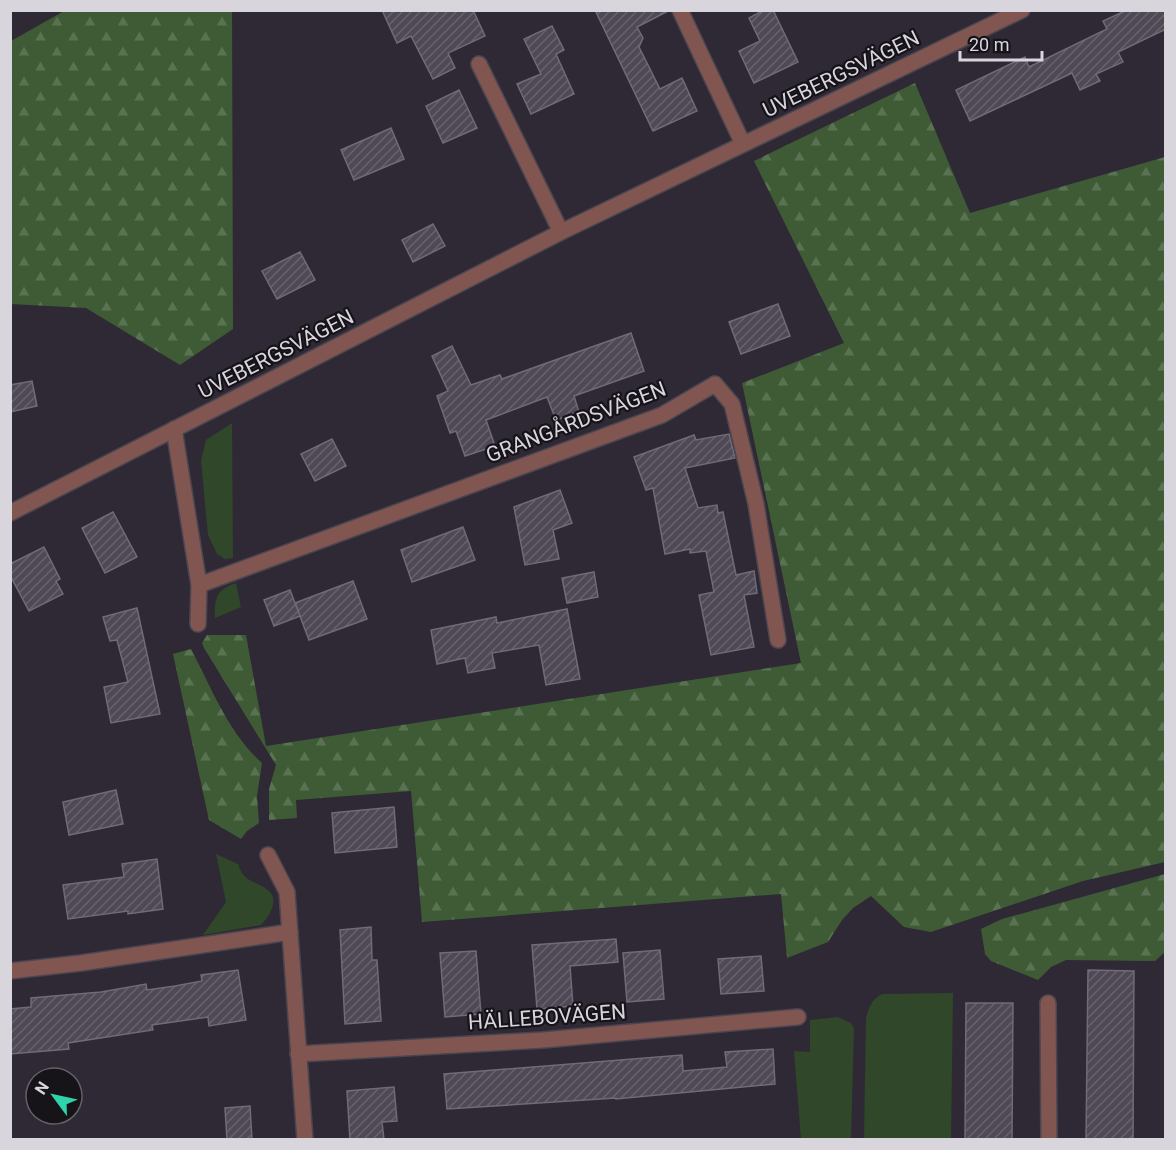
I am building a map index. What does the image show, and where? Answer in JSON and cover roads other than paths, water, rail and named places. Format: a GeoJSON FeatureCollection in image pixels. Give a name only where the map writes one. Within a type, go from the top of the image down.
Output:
{"type":"FeatureCollection","features":[{"type":"Feature","properties":{"kind":"street"},"geometry":{"type":"LineString","coordinates":[[680,10],[743,144]]}},
{"type":"Feature","properties":{"kind":"street","name":"UVEBERGSVÄGEN"},"geometry":{"type":"LineString","coordinates":[[10,513],[561,232],[1022,10]]}},
{"type":"Feature","properties":{"kind":"street"},"geometry":{"type":"LineString","coordinates":[[479,64],[561,232]]}},
{"type":"Feature","properties":{"kind":"street","name":"GRANGÅRDSVÄGEN"},"geometry":{"type":"LineString","coordinates":[[199,585],[662,415],[715,384],[732,404],[756,504],[778,640]]}},
{"type":"Feature","properties":{"kind":"street"},"geometry":{"type":"LineString","coordinates":[[174,429],[199,585],[198,624]]}},
{"type":"Feature","properties":{"kind":"street"},"geometry":{"type":"LineString","coordinates":[[268,855],[287,892],[305,1140]]}},
{"type":"Feature","properties":{"kind":"street"},"geometry":{"type":"LineString","coordinates":[[10,971],[81,963],[290,932]]}},
{"type":"Feature","properties":{"kind":"street"},"geometry":{"type":"LineString","coordinates":[[1048,1003],[1049,1140]]}},
{"type":"Feature","properties":{"kind":"street","name":"HÄLLEBOVÄGEN"},"geometry":{"type":"LineString","coordinates":[[298,1054],[543,1040],[798,1017]]}}]}
